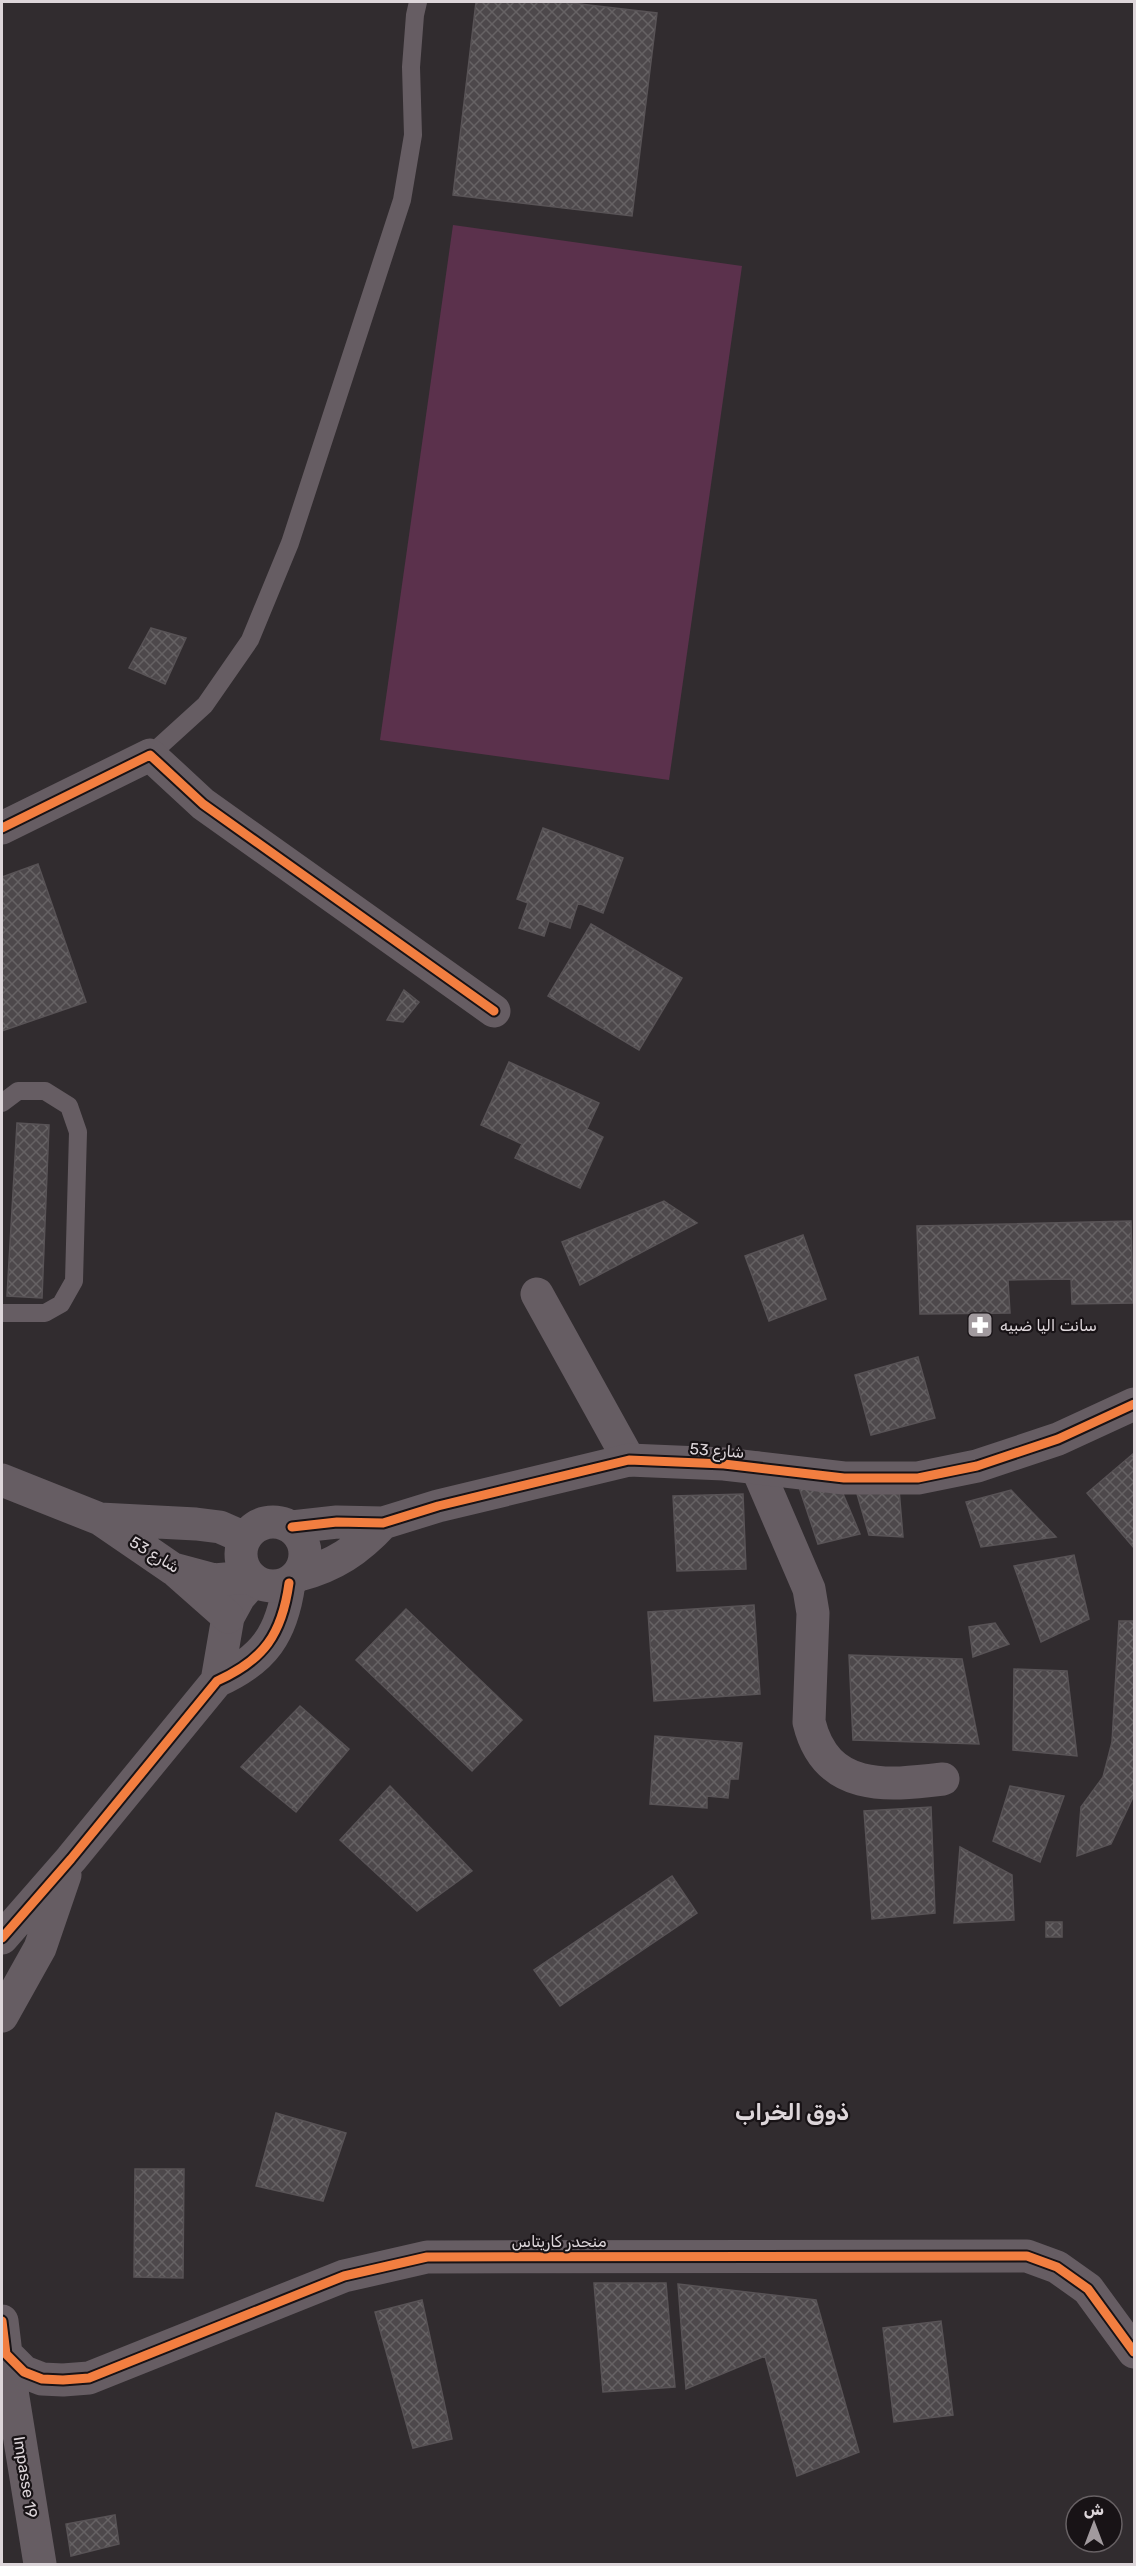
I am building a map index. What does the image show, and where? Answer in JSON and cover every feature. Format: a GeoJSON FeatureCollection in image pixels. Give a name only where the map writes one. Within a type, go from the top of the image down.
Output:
{"type":"FeatureCollection","features":[{"type":"Feature","properties":{"kind":"street"},"geometry":{"type":"LineString","coordinates":[[2,828],[150,755],[203,804],[494,1011]]}},
{"type":"Feature","properties":{"kind":"street"},"geometry":{"type":"LineString","coordinates":[[537,1294],[629,1460]]}},
{"type":"Feature","properties":{"kind":"street","name":"شارع 53"},"geometry":{"type":"LineString","coordinates":[[292,1527],[337,1522],[383,1523],[438,1506],[629,1460],[757,1468],[844,1478],[918,1478],[977,1466],[1058,1439],[1134,1404]]}},
{"type":"Feature","properties":{"kind":"street"},"geometry":{"type":"LineString","coordinates":[[757,1468],[809,1589],[813,1613],[809,1722],[813,1738],[823,1755],[837,1771],[863,1780],[899,1785],[943,1779]]}},
{"type":"Feature","properties":{"kind":"street","name":"شارع 53"},"geometry":{"type":"LineString","coordinates":[[2,1480],[100,1519],[173,1569],[214,1580],[251,1579]]}},
{"type":"Feature","properties":{"kind":"street","name":"شارع 53"},"geometry":{"type":"LineString","coordinates":[[100,1519],[220,1527],[244,1538]]}},
{"type":"Feature","properties":{"kind":"street"},"geometry":{"type":"LineString","coordinates":[[2,1938],[71,1860],[217,1681],[241,1670],[261,1654],[276,1632],[294,1579],[306,1555],[299,1534],[292,1527],[279,1522],[266,1522],[254,1528],[244,1538],[240,1551],[242,1565],[251,1579],[270,1587],[294,1579]]}},
{"type":"Feature","properties":{"kind":"street","name":"شارع 53"},"geometry":{"type":"LineString","coordinates":[[294,1579],[323,1569],[346,1557],[366,1542],[383,1523]]}},
{"type":"Feature","properties":{"kind":"street"},"geometry":{"type":"LineString","coordinates":[[173,1569],[228,1617]]}},
{"type":"Feature","properties":{"kind":"street"},"geometry":{"type":"LineString","coordinates":[[217,1681],[228,1617],[251,1579]]}},
{"type":"Feature","properties":{"kind":"street"},"geometry":{"type":"LineString","coordinates":[[2,2016],[40,1948],[71,1860]]}},
{"type":"Feature","properties":{"kind":"street","name":"منحدر كاريتاس"},"geometry":{"type":"LineString","coordinates":[[6,2354],[24,2372],[42,2379],[89,2378],[344,2276],[427,2257],[741,2255],[1027,2256],[1057,2267],[1088,2289],[1134,2352]]}},
{"type":"Feature","properties":{"kind":"street"},"geometry":{"type":"LineString","coordinates":[[2,2320],[6,2354]]}},
{"type":"Feature","properties":{"kind":"street","name":"Impasse 19"},"geometry":{"type":"LineString","coordinates":[[6,2354],[40,2565]]}},
{"type":"Feature","properties":{"kind":"lane"},"geometry":{"type":"LineString","coordinates":[[150,755],[205,705],[250,640],[290,543],[402,200],[413,135],[411,68],[418,2]]}},
{"type":"Feature","properties":{"kind":"lane"},"geometry":{"type":"LineString","coordinates":[[2,1103],[18,1091],[45,1091],[69,1106],[78,1132],[74,1281],[61,1304],[45,1312],[2,1313]]}},
{"type":"Feature","properties":{"kind":"shaded area"},"geometry":{"type":"Polygon","coordinates":[[[453,225],[742,266],[669,780],[380,740],[453,225]]]}},
{"type":"Feature","properties":{"kind":"building"},"geometry":{"type":"Polygon","coordinates":[[[476,2],[563,2],[657,13],[632,216],[453,195],[476,2]]]}},
{"type":"Feature","properties":{"kind":"building"},"geometry":{"type":"Polygon","coordinates":[[[151,628],[186,638],[165,684],[129,668],[151,628]]]}},
{"type":"Feature","properties":{"kind":"building"},"geometry":{"type":"Polygon","coordinates":[[[543,828],[623,858],[603,913],[578,903],[570,928],[549,921],[544,936],[519,928],[528,903],[517,899],[543,828]]]}},
{"type":"Feature","properties":{"kind":"building"},"geometry":{"type":"Polygon","coordinates":[[[38,864],[86,1002],[2,1031],[2,877],[38,864]]]}},
{"type":"Feature","properties":{"kind":"building"},"geometry":{"type":"Polygon","coordinates":[[[591,924],[682,978],[639,1050],[548,996],[591,924]]]}},
{"type":"Feature","properties":{"kind":"building"},"geometry":{"type":"Polygon","coordinates":[[[404,990],[419,1002],[403,1022],[387,1020],[404,990]]]}},
{"type":"Feature","properties":{"kind":"building"},"geometry":{"type":"Polygon","coordinates":[[[509,1062],[599,1103],[587,1129],[603,1137],[580,1188],[515,1158],[522,1144],[481,1125],[509,1062]]]}},
{"type":"Feature","properties":{"kind":"building"},"geometry":{"type":"Polygon","coordinates":[[[17,1123],[49,1125],[42,1298],[7,1296],[17,1123]]]}},
{"type":"Feature","properties":{"kind":"building"},"geometry":{"type":"Polygon","coordinates":[[[664,1201],[697,1223],[580,1285],[562,1242],[664,1201]]]}},
{"type":"Feature","properties":{"kind":"building"},"geometry":{"type":"Polygon","coordinates":[[[1131,1221],[1133,1303],[1072,1304],[1071,1279],[1008,1280],[1010,1313],[920,1314],[917,1226],[1131,1221]]]}},
{"type":"Feature","properties":{"kind":"building"},"geometry":{"type":"Polygon","coordinates":[[[803,1235],[826,1299],[769,1321],[745,1256],[803,1235]]]}},
{"type":"Feature","properties":{"kind":"building"},"geometry":{"type":"Polygon","coordinates":[[[918,1357],[935,1418],[871,1435],[855,1375],[918,1357]]]}},
{"type":"Feature","properties":{"kind":"building"},"geometry":{"type":"Polygon","coordinates":[[[1134,1453],[1134,1548],[1087,1493],[1134,1453]]]}},
{"type":"Feature","properties":{"kind":"building"},"geometry":{"type":"Polygon","coordinates":[[[799,1487],[841,1489],[860,1534],[818,1544],[799,1487]]]}},
{"type":"Feature","properties":{"kind":"building"},"geometry":{"type":"Polygon","coordinates":[[[899,1489],[903,1537],[869,1535],[857,1494],[899,1489]]]}},
{"type":"Feature","properties":{"kind":"building"},"geometry":{"type":"Polygon","coordinates":[[[1011,1490],[1056,1537],[981,1547],[966,1502],[1011,1490]]]}},
{"type":"Feature","properties":{"kind":"building"},"geometry":{"type":"Polygon","coordinates":[[[743,1494],[746,1569],[677,1571],[673,1496],[743,1494]]]}},
{"type":"Feature","properties":{"kind":"building"},"geometry":{"type":"Polygon","coordinates":[[[1074,1555],[1089,1619],[1041,1642],[1014,1566],[1074,1555]]]}},
{"type":"Feature","properties":{"kind":"building"},"geometry":{"type":"Polygon","coordinates":[[[754,1605],[760,1694],[654,1701],[648,1612],[754,1605]]]}},
{"type":"Feature","properties":{"kind":"building"},"geometry":{"type":"Polygon","coordinates":[[[406,1609],[522,1720],[472,1771],[356,1660],[406,1609]]]}},
{"type":"Feature","properties":{"kind":"building"},"geometry":{"type":"Polygon","coordinates":[[[1119,1621],[1134,1621],[1134,1795],[1111,1844],[1077,1856],[1081,1807],[1103,1777],[1112,1742],[1119,1621]]]}},
{"type":"Feature","properties":{"kind":"building"},"geometry":{"type":"Polygon","coordinates":[[[995,1623],[1009,1644],[973,1657],[969,1627],[995,1623]]]}},
{"type":"Feature","properties":{"kind":"building"},"geometry":{"type":"Polygon","coordinates":[[[849,1655],[962,1659],[979,1744],[853,1740],[849,1655]]]}},
{"type":"Feature","properties":{"kind":"building"},"geometry":{"type":"Polygon","coordinates":[[[1014,1669],[1067,1671],[1077,1756],[1013,1750],[1014,1669]]]}},
{"type":"Feature","properties":{"kind":"building"},"geometry":{"type":"Polygon","coordinates":[[[300,1706],[349,1749],[296,1812],[241,1767],[300,1706]]]}},
{"type":"Feature","properties":{"kind":"building"},"geometry":{"type":"Polygon","coordinates":[[[655,1736],[742,1743],[738,1779],[730,1779],[728,1798],[707,1796],[707,1808],[650,1804],[655,1736]]]}},
{"type":"Feature","properties":{"kind":"building"},"geometry":{"type":"Polygon","coordinates":[[[390,1786],[472,1871],[417,1911],[340,1840],[390,1786]]]}},
{"type":"Feature","properties":{"kind":"building"},"geometry":{"type":"Polygon","coordinates":[[[1010,1786],[1064,1796],[1040,1862],[993,1841],[1010,1786]]]}},
{"type":"Feature","properties":{"kind":"building"},"geometry":{"type":"Polygon","coordinates":[[[931,1807],[935,1913],[872,1919],[864,1811],[931,1807]]]}},
{"type":"Feature","properties":{"kind":"building"},"geometry":{"type":"Polygon","coordinates":[[[960,1847],[1012,1875],[1014,1920],[954,1923],[960,1847]]]}},
{"type":"Feature","properties":{"kind":"building"},"geometry":{"type":"Polygon","coordinates":[[[672,1876],[697,1913],[560,2006],[534,1970],[672,1876]]]}},
{"type":"Feature","properties":{"kind":"building"},"geometry":{"type":"Polygon","coordinates":[[[1046,1922],[1062,1922],[1062,1937],[1046,1937],[1046,1922]]]}},
{"type":"Feature","properties":{"kind":"building"},"geometry":{"type":"Polygon","coordinates":[[[276,2113],[346,2133],[323,2201],[256,2186],[276,2113]]]}},
{"type":"Feature","properties":{"kind":"building"},"geometry":{"type":"Polygon","coordinates":[[[135,2169],[184,2169],[183,2278],[134,2277],[135,2169]]]}},
{"type":"Feature","properties":{"kind":"building"},"geometry":{"type":"Polygon","coordinates":[[[594,2283],[666,2283],[675,2387],[603,2392],[594,2283]]]}},
{"type":"Feature","properties":{"kind":"building"},"geometry":{"type":"Polygon","coordinates":[[[678,2284],[816,2300],[859,2452],[797,2476],[765,2356],[686,2389],[678,2284]]]}},
{"type":"Feature","properties":{"kind":"building"},"geometry":{"type":"Polygon","coordinates":[[[422,2300],[452,2439],[413,2448],[375,2312],[422,2300]]]}},
{"type":"Feature","properties":{"kind":"building"},"geometry":{"type":"Polygon","coordinates":[[[941,2321],[953,2415],[894,2422],[883,2328],[941,2321]]]}},
{"type":"Feature","properties":{"kind":"building"},"geometry":{"type":"Polygon","coordinates":[[[115,2515],[119,2544],[71,2556],[66,2524],[115,2515]]]}},
{"type":"Feature","properties":{"kind":"cycle path"},"geometry":{"type":"LineString","coordinates":[[2,828],[150,755],[203,804],[494,1011]]}},
{"type":"Feature","properties":{"kind":"cycle path"},"geometry":{"type":"LineString","coordinates":[[292,1527],[337,1522],[383,1523],[438,1506],[629,1460],[724,1464],[844,1478],[918,1478],[977,1466],[1058,1439],[1134,1404]]}},
{"type":"Feature","properties":{"kind":"cycle path"},"geometry":{"type":"LineString","coordinates":[[2,1938],[71,1859],[217,1681],[247,1664],[268,1643],[281,1617],[289,1583]]}},
{"type":"Feature","properties":{"kind":"cycle path"},"geometry":{"type":"LineString","coordinates":[[2,2321],[6,2354],[24,2372],[42,2379],[63,2380],[89,2378],[344,2276],[427,2257],[1027,2256],[1057,2267],[1088,2289],[1134,2352]]}},
{"type":"Feature","properties":{"kind":"place","name":"سانت اليا ضبيه"},"geometry":{"type":"Point","coordinates":[980,1325]}},
{"type":"Feature","properties":{"kind":"district","name":"ذوق الخراب"},"geometry":{"type":"Point","coordinates":[792,2112]}}]}
